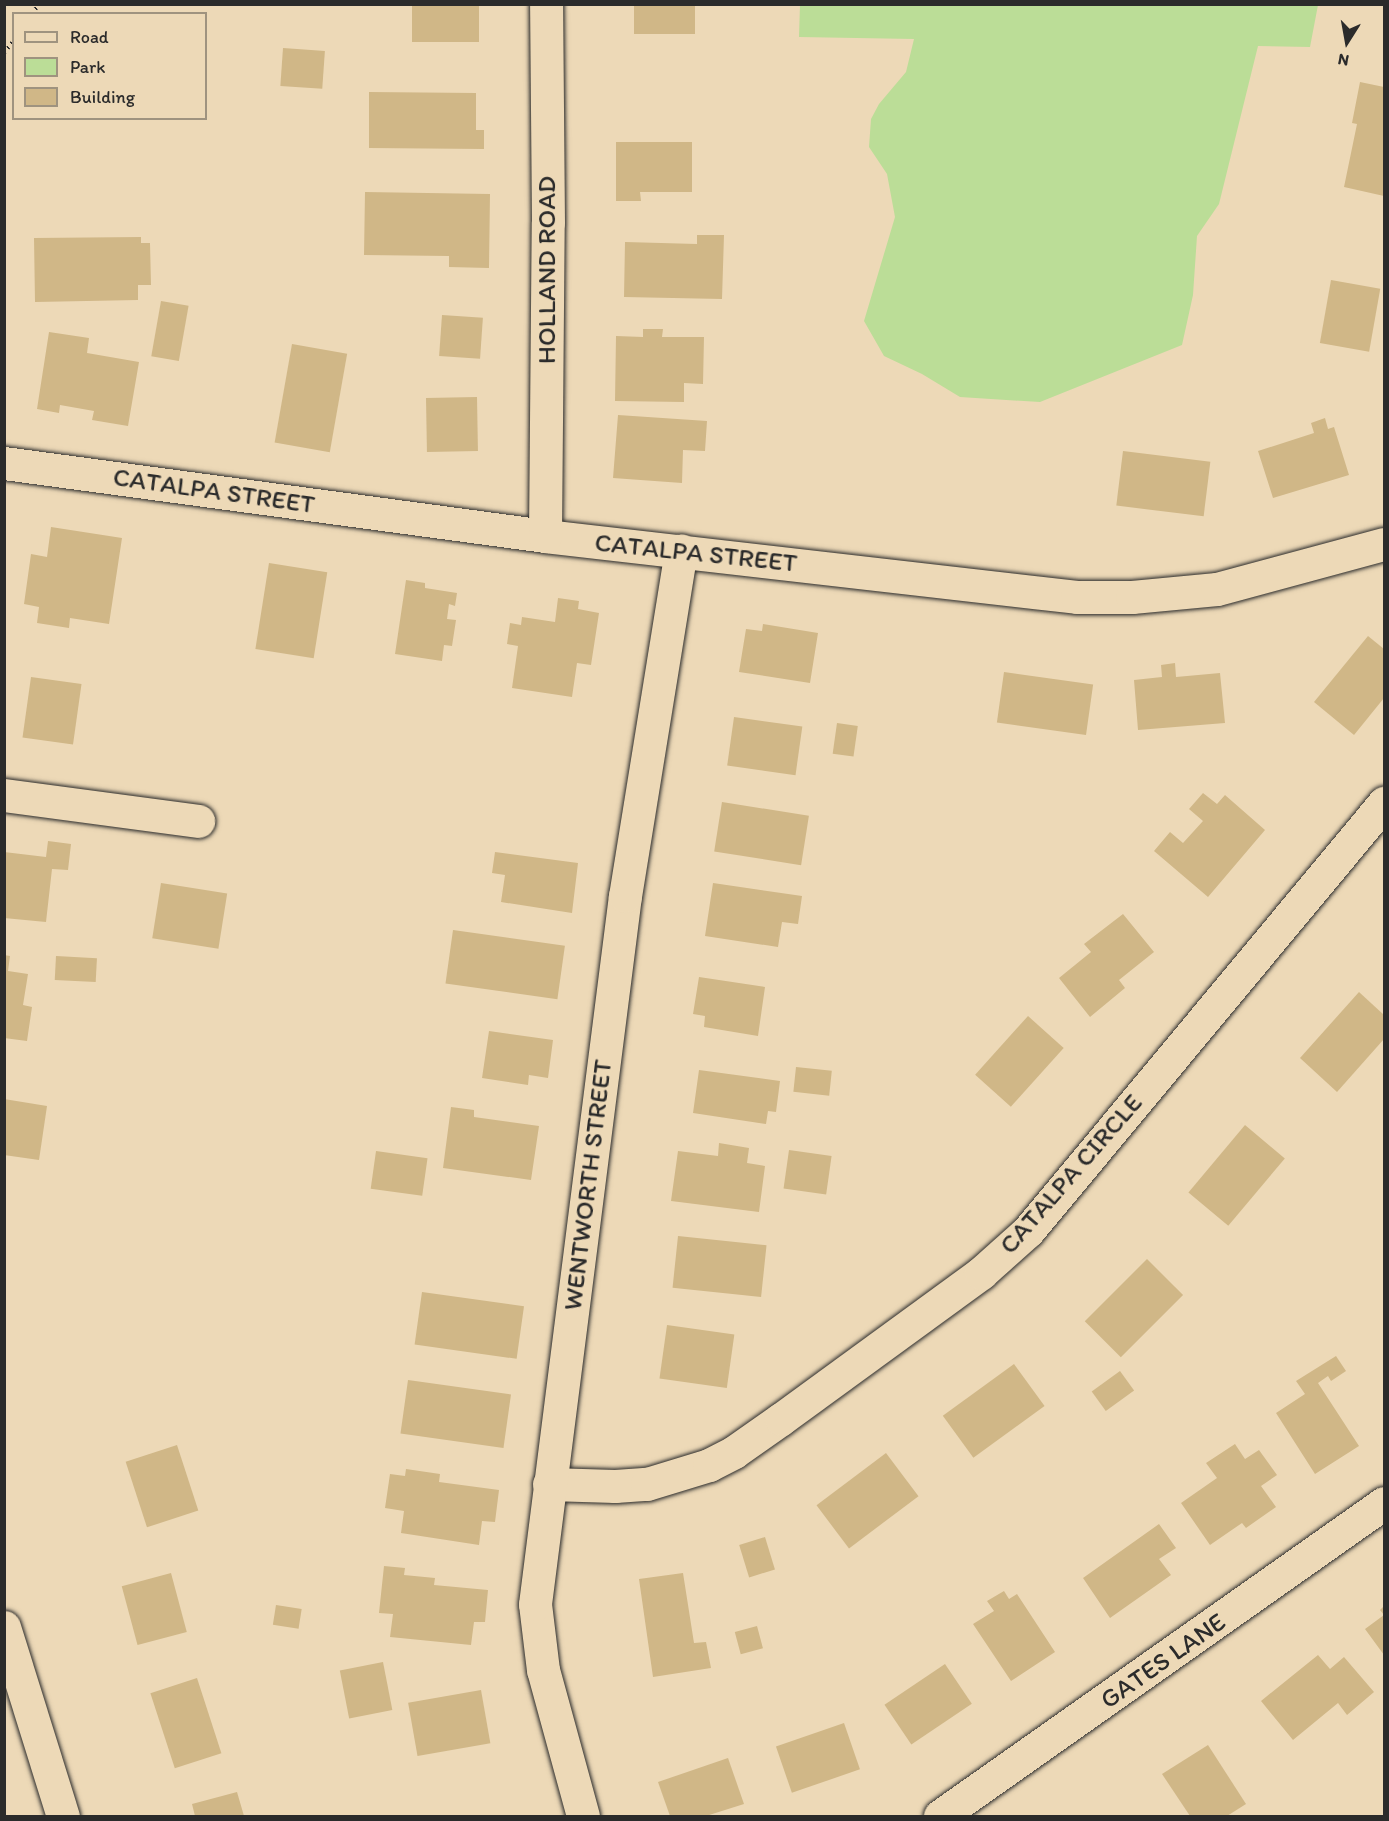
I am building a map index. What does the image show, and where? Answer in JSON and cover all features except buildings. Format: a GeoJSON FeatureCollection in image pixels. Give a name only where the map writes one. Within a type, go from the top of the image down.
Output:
{"type":"FeatureCollection","features":[{"type":"Feature","properties":{"kind":"street","name":"HOLLAND ROAD"},"geometry":{"type":"LineString","coordinates":[[545,536],[548,223],[546,4]]}},
{"type":"Feature","properties":{"kind":"street","name":"CATALPA STREET"},"geometry":{"type":"LineString","coordinates":[[4,463],[545,536],[1049,595],[1132,597],[1217,589],[1384,544]]}},
{"type":"Feature","properties":{"kind":"street","name":"WENTWORTH STREET"},"geometry":{"type":"LineString","coordinates":[[583,1816],[546,1681],[536,1626],[538,1564],[625,896],[681,551]]}},
{"type":"Feature","properties":{"kind":"street"},"geometry":{"type":"LineString","coordinates":[[4,795],[198,821]]}},
{"type":"Feature","properties":{"kind":"street","name":"CATALPA CIRCLE"},"geometry":{"type":"LineString","coordinates":[[549,1484],[615,1486],[647,1484],[709,1465],[772,1425],[981,1273],[1028,1231],[1384,803]]}},
{"type":"Feature","properties":{"kind":"street","name":"GATES LANE"},"geometry":{"type":"LineString","coordinates":[[940,1816],[1384,1503]]}},
{"type":"Feature","properties":{"kind":"street"},"geometry":{"type":"LineString","coordinates":[[4,1628],[63,1816]]}},
{"type":"Feature","properties":{"kind":"green space"},"geometry":{"type":"Polygon","coordinates":[[[800,4],[1318,5],[1310,47],[1258,46],[1219,204],[1197,236],[1193,295],[1182,345],[1040,402],[960,397],[922,374],[884,356],[864,321],[895,217],[887,174],[869,147],[871,119],[879,104],[906,72],[914,39],[799,37],[800,4]]]}}]}
